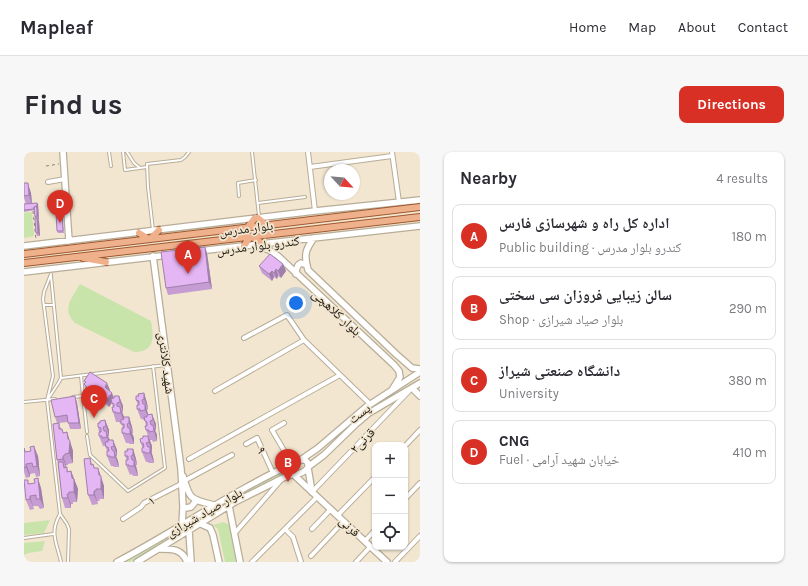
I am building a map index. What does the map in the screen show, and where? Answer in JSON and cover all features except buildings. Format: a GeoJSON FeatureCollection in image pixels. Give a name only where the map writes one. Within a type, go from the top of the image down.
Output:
{"type":"FeatureCollection","features":[{"type":"Feature","properties":{"kind":"main road"},"geometry":{"type":"LineString","coordinates":[[63,152],[69,241]]}},
{"type":"Feature","properties":{"kind":"main road","name":"کندرو بلوار مدرس"},"geometry":{"type":"LineString","coordinates":[[24,246],[420,200]]}},
{"type":"Feature","properties":{"kind":"main road","name":"بلوار مدرس"},"geometry":{"type":"LineString","coordinates":[[24,254],[420,207]]}},
{"type":"Feature","properties":{"kind":"main road"},"geometry":{"type":"LineString","coordinates":[[335,217],[336,227]]}},
{"type":"Feature","properties":{"kind":"main road","name":"بلوار مدرس"},"geometry":{"type":"LineString","coordinates":[[24,263],[420,217]]}},
{"type":"Feature","properties":{"kind":"main road"},"geometry":{"type":"LineString","coordinates":[[247,228],[257,218],[266,226]]}},
{"type":"Feature","properties":{"kind":"main road","name":"کندرو بلوار مدرس"},"geometry":{"type":"LineString","coordinates":[[191,252],[420,226]]}},
{"type":"Feature","properties":{"kind":"main road"},"geometry":{"type":"LineString","coordinates":[[139,233],[150,239],[156,231]]}},
{"type":"Feature","properties":{"kind":"main road"},"geometry":{"type":"LineString","coordinates":[[244,246],[251,237],[263,244]]}},
{"type":"Feature","properties":{"kind":"main road"},"geometry":{"type":"LineString","coordinates":[[296,274],[298,264],[301,263],[306,265],[305,255],[307,247],[314,238]]}},
{"type":"Feature","properties":{"kind":"main road","name":"بلوار کلاهچی"},"geometry":{"type":"LineString","coordinates":[[255,245],[269,250],[278,256],[392,363],[399,371],[400,377],[392,390]]}},
{"type":"Feature","properties":{"kind":"main road"},"geometry":{"type":"LineString","coordinates":[[24,272],[51,271],[106,262],[176,254]]}},
{"type":"Feature","properties":{"kind":"main road","name":"شهید کلانتری"},"geometry":{"type":"LineString","coordinates":[[153,256],[183,482],[182,525]]}},
{"type":"Feature","properties":{"kind":"main road"},"geometry":{"type":"LineString","coordinates":[[75,257],[106,262]]}},
{"type":"Feature","properties":{"kind":"main road","name":"بلوار کلاهچی"},"geometry":{"type":"LineString","coordinates":[[306,265],[308,270],[313,275],[399,357],[412,368],[420,369]]}},
{"type":"Feature","properties":{"kind":"main road"},"geometry":{"type":"LineString","coordinates":[[392,363],[397,363],[399,357]]}},
{"type":"Feature","properties":{"kind":"main road","name":"پست"},"geometry":{"type":"LineString","coordinates":[[302,459],[318,448],[370,404],[420,372]]}},
{"type":"Feature","properties":{"kind":"main road","name":"پست"},"geometry":{"type":"LineString","coordinates":[[308,468],[369,413],[420,383]]}},
{"type":"Feature","properties":{"kind":"main road"},"geometry":{"type":"LineString","coordinates":[[412,388],[420,396]]}},
{"type":"Feature","properties":{"kind":"main road"},"geometry":{"type":"LineString","coordinates":[[318,448],[316,454],[324,455]]}},
{"type":"Feature","properties":{"kind":"main road"},"geometry":{"type":"LineString","coordinates":[[308,468],[304,472],[294,474],[290,470],[292,464],[302,459],[308,462],[312,492]]}},
{"type":"Feature","properties":{"kind":"main road","name":"بلوار صیاد شیرازی"},"geometry":{"type":"LineString","coordinates":[[117,562],[214,505],[292,464]]}},
{"type":"Feature","properties":{"kind":"main road"},"geometry":{"type":"LineString","coordinates":[[279,470],[283,472],[283,478]]}},
{"type":"Feature","properties":{"kind":"main road","name":"قرنی"},"geometry":{"type":"LineString","coordinates":[[294,474],[387,562]]}},
{"type":"Feature","properties":{"kind":"main road","name":"بلوار صیاد شیرازی"},"geometry":{"type":"LineString","coordinates":[[137,562],[229,506],[283,478],[294,474]]}},
{"type":"Feature","properties":{"kind":"main road"},"geometry":{"type":"LineString","coordinates":[[183,482],[191,497],[214,505]]}},
{"type":"Feature","properties":{"kind":"main road"},"geometry":{"type":"LineString","coordinates":[[183,507],[191,508],[196,500]]}},
{"type":"Feature","properties":{"kind":"main road"},"geometry":{"type":"LineString","coordinates":[[229,506],[240,562]]}},
{"type":"Feature","properties":{"kind":"main road"},"geometry":{"type":"LineString","coordinates":[[201,524],[210,528],[213,534],[219,562]]}},
{"type":"Feature","properties":{"kind":"main road"},"geometry":{"type":"LineString","coordinates":[[188,531],[191,562]]}},
{"type":"Feature","properties":{"kind":"main road"},"geometry":{"type":"LineString","coordinates":[[160,549],[173,549],[181,552],[185,556],[187,562]]}},
{"type":"Feature","properties":{"kind":"street"},"geometry":{"type":"LineString","coordinates":[[308,152],[315,211]]}},
{"type":"Feature","properties":{"kind":"street"},"geometry":{"type":"LineString","coordinates":[[310,167],[392,154],[399,202]]}},
{"type":"Feature","properties":{"kind":"street"},"geometry":{"type":"LineString","coordinates":[[48,182],[65,179]]}},
{"type":"Feature","properties":{"kind":"street"},"geometry":{"type":"LineString","coordinates":[[244,338],[287,314],[304,340],[370,404]]}},
{"type":"Feature","properties":{"kind":"street"},"geometry":{"type":"LineString","coordinates":[[215,391],[304,340]]}},
{"type":"Feature","properties":{"kind":"street"},"geometry":{"type":"LineString","coordinates":[[190,459],[340,375]]}},
{"type":"Feature","properties":{"kind":"street","name":"قرنی۲"},"geometry":{"type":"LineString","coordinates":[[312,492],[412,388]]}},
{"type":"Feature","properties":{"kind":"street"},"geometry":{"type":"LineString","coordinates":[[284,423],[272,430],[292,464]]}},
{"type":"Feature","properties":{"kind":"street"},"geometry":{"type":"LineString","coordinates":[[408,443],[420,430]]}},
{"type":"Feature","properties":{"kind":"street","name":"۹"},"geometry":{"type":"LineString","coordinates":[[246,444],[257,438],[273,473]]}},
{"type":"Feature","properties":{"kind":"street","name":"۱"},"geometry":{"type":"LineString","coordinates":[[123,519],[141,507],[144,503],[232,455]]}},
{"type":"Feature","properties":{"kind":"street"},"geometry":{"type":"LineString","coordinates":[[234,534],[283,478]]}},
{"type":"Feature","properties":{"kind":"street"},"geometry":{"type":"LineString","coordinates":[[338,515],[374,478]]}},
{"type":"Feature","properties":{"kind":"street"},"geometry":{"type":"LineString","coordinates":[[408,495],[420,483]]}},
{"type":"Feature","properties":{"kind":"street"},"geometry":{"type":"LineString","coordinates":[[252,562],[286,530],[317,497]]}},
{"type":"Feature","properties":{"kind":"street"},"geometry":{"type":"LineString","coordinates":[[312,529],[331,509]]}},
{"type":"Feature","properties":{"kind":"street"},"geometry":{"type":"LineString","coordinates":[[311,556],[344,521]]}},
{"type":"Feature","properties":{"kind":"street"},"geometry":{"type":"LineString","coordinates":[[286,530],[293,537],[301,562]]}},
{"type":"Feature","properties":{"kind":"street"},"geometry":{"type":"LineString","coordinates":[[365,541],[372,533]]}},
{"type":"Feature","properties":{"kind":"street"},"geometry":{"type":"LineString","coordinates":[[395,562],[420,536]]}},
{"type":"Feature","properties":{"kind":"street"},"geometry":{"type":"LineString","coordinates":[[356,562],[370,546]]}},
{"type":"Feature","properties":{"kind":"lane"},"geometry":{"type":"LineString","coordinates":[[109,152],[111,166]]}},
{"type":"Feature","properties":{"kind":"lane"},"geometry":{"type":"LineString","coordinates":[[123,152],[125,170],[147,167],[147,164],[181,160],[189,152]]}},
{"type":"Feature","properties":{"kind":"lane"},"geometry":{"type":"LineString","coordinates":[[127,152],[140,168]]}},
{"type":"Feature","properties":{"kind":"lane"},"geometry":{"type":"LineString","coordinates":[[252,152],[258,203],[257,218]]}},
{"type":"Feature","properties":{"kind":"lane"},"geometry":{"type":"LineString","coordinates":[[147,167],[148,187],[156,231]]}},
{"type":"Feature","properties":{"kind":"lane"},"geometry":{"type":"LineString","coordinates":[[239,196],[238,182],[256,180]]}},
{"type":"Feature","properties":{"kind":"lane"},"geometry":{"type":"LineString","coordinates":[[258,203],[305,197]]}},
{"type":"Feature","properties":{"kind":"lane"},"geometry":{"type":"LineString","coordinates":[[47,400],[61,378],[51,271]]}},
{"type":"Feature","properties":{"kind":"lane"},"geometry":{"type":"LineString","coordinates":[[51,271],[44,292],[44,305],[53,376],[47,400],[60,514],[69,529],[68,562]]}},
{"type":"Feature","properties":{"kind":"lane"},"geometry":{"type":"LineString","coordinates":[[44,305],[54,304]]}},
{"type":"Feature","properties":{"kind":"lane"},"geometry":{"type":"LineString","coordinates":[[61,378],[167,364]]}},
{"type":"Feature","properties":{"kind":"lane"},"geometry":{"type":"LineString","coordinates":[[87,436],[90,455],[128,491],[165,468],[153,366]]}},
{"type":"Feature","properties":{"kind":"lane"},"geometry":{"type":"LineString","coordinates":[[81,376],[87,432]]}},
{"type":"Feature","properties":{"kind":"lane"},"geometry":{"type":"LineString","coordinates":[[68,398],[83,396]]}},
{"type":"Feature","properties":{"kind":"lane"},"geometry":{"type":"LineString","coordinates":[[24,402],[61,398]]}},
{"type":"Feature","properties":{"kind":"lane"},"geometry":{"type":"LineString","coordinates":[[60,514],[54,526],[53,534],[62,562]]}},
{"type":"Feature","properties":{"kind":"lane"},"geometry":{"type":"LineString","coordinates":[[24,538],[53,534]]}},
{"type":"Feature","properties":{"kind":"path"},"geometry":{"type":"LineString","coordinates":[[46,166],[64,164]]}},
{"type":"Feature","properties":{"kind":"path"},"geometry":{"type":"LineString","coordinates":[[33,210],[36,236]]}},
{"type":"Feature","properties":{"kind":"green space"},"geometry":{"type":"Polygon","coordinates":[[[32,212],[34,236],[24,238],[24,213],[32,212]]]}},
{"type":"Feature","properties":{"kind":"green space"},"geometry":{"type":"Polygon","coordinates":[[[80,284],[151,321],[153,333],[152,342],[149,346],[141,351],[134,352],[75,323],[71,318],[68,308],[71,299],[80,284]]]}},
{"type":"Feature","properties":{"kind":"green space"},"geometry":{"type":"Polygon","coordinates":[[[281,471],[282,473],[279,476],[130,562],[124,562],[241,493],[281,471]]]}},
{"type":"Feature","properties":{"kind":"green space"},"geometry":{"type":"Polygon","coordinates":[[[50,520],[44,533],[24,535],[24,523],[50,520]]]}},
{"type":"Feature","properties":{"kind":"green space"},"geometry":{"type":"Polygon","coordinates":[[[224,522],[229,525],[236,562],[225,562],[218,529],[213,525],[224,522]]]}},
{"type":"Feature","properties":{"kind":"green space"},"geometry":{"type":"Polygon","coordinates":[[[45,541],[42,551],[24,555],[24,543],[45,541]]]}},
{"type":"Feature","properties":{"kind":"place","name":"CNG"},"geometry":{"type":"Point","coordinates":[60,223]}},
{"type":"Feature","properties":{"kind":"place","name":"اداره کل راه و شهرسازی فارس"},"geometry":{"type":"Point","coordinates":[188,274]}},
{"type":"Feature","properties":{"kind":"place","name":"دانشگاه صنعتی شیراز"},"geometry":{"type":"Point","coordinates":[94,418]}},
{"type":"Feature","properties":{"kind":"place","name":"سالن زیبایی فروزان سی سختی"},"geometry":{"type":"Point","coordinates":[288,482]}}]}
